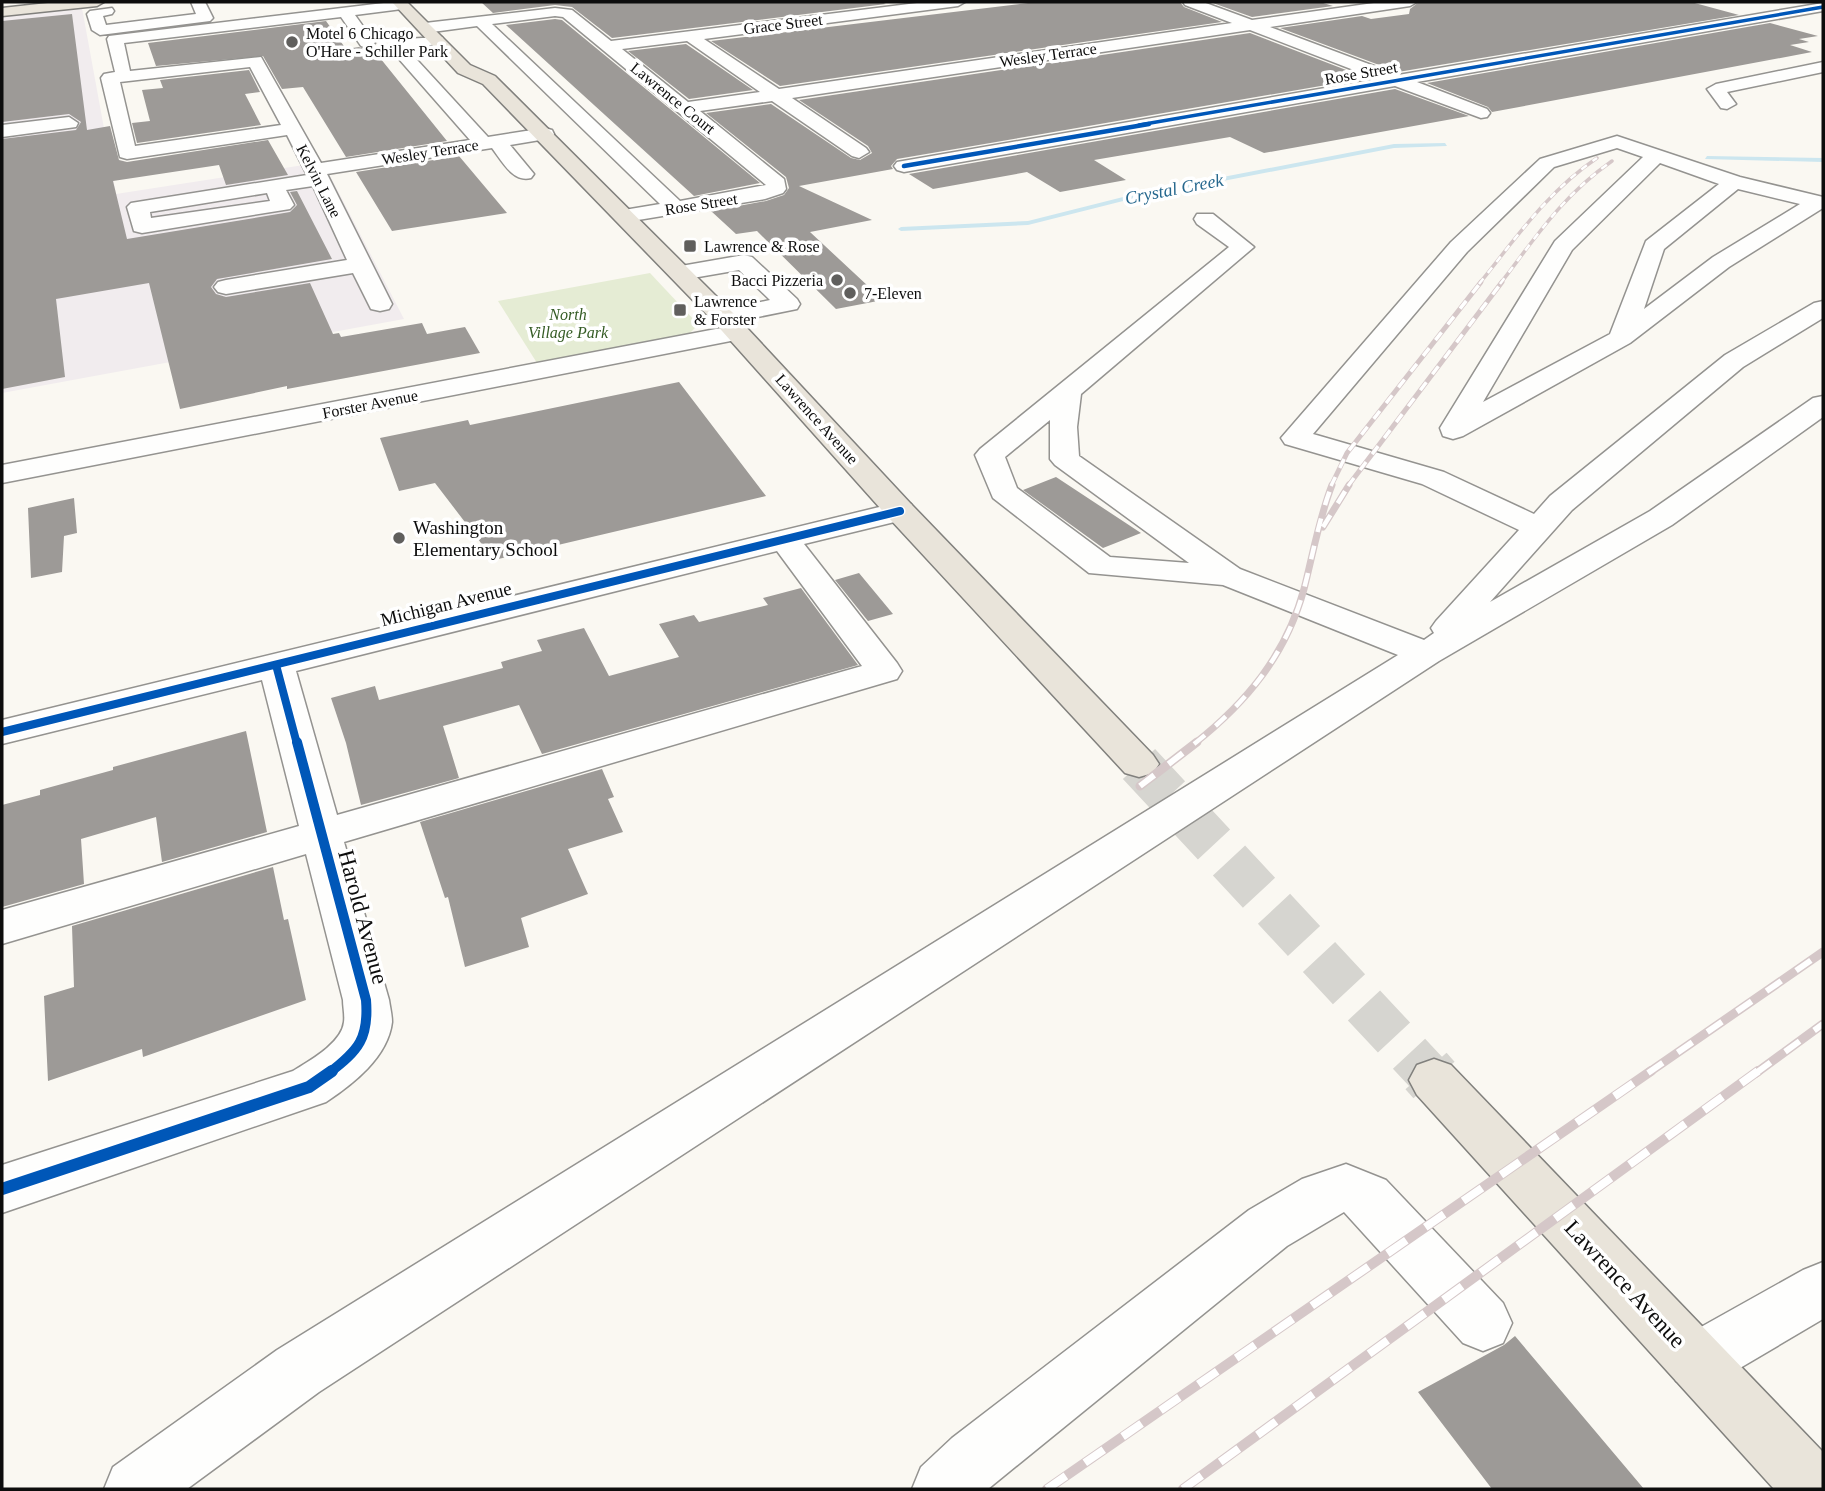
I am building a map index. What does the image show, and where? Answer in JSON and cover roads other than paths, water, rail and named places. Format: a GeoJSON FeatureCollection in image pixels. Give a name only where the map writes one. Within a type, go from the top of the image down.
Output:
{"type":"FeatureCollection","features":[{"type":"Feature","properties":{"kind":"main road"},"geometry":{"type":"LineString","coordinates":[[2,6],[42,2]]}},
{"type":"Feature","properties":{"kind":"main road","name":"Lawrence Avenue"},"geometry":{"type":"LineString","coordinates":[[401,3],[464,69],[489,80],[626,216],[1139,764]]}},
{"type":"Feature","properties":{"kind":"main road"},"geometry":{"type":"LineString","coordinates":[[2,12],[107,6]]}},
{"type":"Feature","properties":{"kind":"main road","name":"Lawrence Avenue"},"geometry":{"type":"LineString","coordinates":[[433,10],[486,65],[489,80]]}},
{"type":"Feature","properties":{"kind":"main road","name":"Lawrence Avenue"},"geometry":{"type":"LineString","coordinates":[[1434,1080],[1816,1489]]}},
{"type":"Feature","properties":{"kind":"street"},"geometry":{"type":"LineString","coordinates":[[193,2],[207,23]]}},
{"type":"Feature","properties":{"kind":"street","name":"Grace Street"},"geometry":{"type":"LineString","coordinates":[[608,46],[958,2]]}},
{"type":"Feature","properties":{"kind":"street"},"geometry":{"type":"LineString","coordinates":[[1190,2],[1480,113]]}},
{"type":"Feature","properties":{"kind":"street","name":"Wesley Terrace"},"geometry":{"type":"LineString","coordinates":[[685,108],[1410,2]]}},
{"type":"Feature","properties":{"kind":"street"},"geometry":{"type":"LineString","coordinates":[[107,6],[95,14],[100,30],[345,12],[401,3]]}},
{"type":"Feature","properties":{"kind":"street","name":"Rose Street"},"geometry":{"type":"LineString","coordinates":[[904,166],[1823,7]]}},
{"type":"Feature","properties":{"kind":"street"},"geometry":{"type":"LineString","coordinates":[[345,12],[363,37],[389,28],[427,30],[480,21],[676,208]]}},
{"type":"Feature","properties":{"kind":"street","name":"Lawrence Court"},"geometry":{"type":"LineString","coordinates":[[480,21],[567,13],[777,183],[776,189]]}},
{"type":"Feature","properties":{"kind":"street"},"geometry":{"type":"LineString","coordinates":[[125,61],[115,39],[207,23]]}},
{"type":"Feature","properties":{"kind":"street"},"geometry":{"type":"LineString","coordinates":[[427,30],[403,44],[400,50],[490,143],[524,174]]}},
{"type":"Feature","properties":{"kind":"street"},"geometry":{"type":"LineString","coordinates":[[160,33],[167,51]]}},
{"type":"Feature","properties":{"kind":"street"},"geometry":{"type":"LineString","coordinates":[[690,36],[859,152]]}},
{"type":"Feature","properties":{"kind":"street","name":"Kelvin Lane"},"geometry":{"type":"LineString","coordinates":[[297,136],[127,153],[110,78],[255,61],[297,136],[316,172],[380,303]]}},
{"type":"Feature","properties":{"kind":"street"},"geometry":{"type":"LineString","coordinates":[[1727,104],[1716,89],[1823,67]]}},
{"type":"Feature","properties":{"kind":"street"},"geometry":{"type":"LineString","coordinates":[[2,131],[69,122]]}},
{"type":"Feature","properties":{"kind":"street","name":"Wesley Terrace"},"geometry":{"type":"LineString","coordinates":[[316,172],[545,134]]}},
{"type":"Feature","properties":{"kind":"street"},"geometry":{"type":"LineString","coordinates":[[241,153],[297,136]]}},
{"type":"Feature","properties":{"kind":"street"},"geometry":{"type":"LineString","coordinates":[[1453,430],[1621,338],[1721,262],[1818,202],[1734,182],[1617,142],[1547,163],[1459,247],[1295,438],[1433,478],[1539,528]]}},
{"type":"Feature","properties":{"kind":"street"},"geometry":{"type":"LineString","coordinates":[[1433,478],[1453,430],[1563,246],[1655,156]]}},
{"type":"Feature","properties":{"kind":"street"},"geometry":{"type":"LineString","coordinates":[[144,173],[204,178],[209,183],[316,172]]}},
{"type":"Feature","properties":{"kind":"street"},"geometry":{"type":"LineString","coordinates":[[274,186],[283,205],[142,226],[138,207],[274,186],[316,172]]}},
{"type":"Feature","properties":{"kind":"street"},"geometry":{"type":"LineString","coordinates":[[1621,338],[1654,246],[1734,182]]}},
{"type":"Feature","properties":{"kind":"street","name":"Rose Street"},"geometry":{"type":"LineString","coordinates":[[626,216],[776,189]]}},
{"type":"Feature","properties":{"kind":"street"},"geometry":{"type":"LineString","coordinates":[[1205,219],[1243,247],[990,455],[1004,492],[1101,566],[1228,576]]}},
{"type":"Feature","properties":{"kind":"street","name":"Forster Avenue"},"geometry":{"type":"LineString","coordinates":[[2,474],[730,325],[788,304],[744,262],[681,273]]}},
{"type":"Feature","properties":{"kind":"street"},"geometry":{"type":"LineString","coordinates":[[226,287],[361,265]]}},
{"type":"Feature","properties":{"kind":"street"},"geometry":{"type":"LineString","coordinates":[[1426,653],[1562,503],[1734,362],[1823,308]]}},
{"type":"Feature","properties":{"kind":"street"},"geometry":{"type":"LineString","coordinates":[[1068,389],[1063,427],[1065,459],[1228,576],[1426,653]]}},
{"type":"Feature","properties":{"kind":"street"},"geometry":{"type":"LineString","coordinates":[[135,1489],[298,1371],[1426,653],[1661,518],[1823,404]]}},
{"type":"Feature","properties":{"kind":"street","name":"Michigan Avenue"},"geometry":{"type":"LineString","coordinates":[[2,732],[900,511]]}},
{"type":"Feature","properties":{"kind":"street"},"geometry":{"type":"LineString","coordinates":[[2,927],[884,671],[784,539]]}},
{"type":"Feature","properties":{"kind":"street","name":"Harold Avenue"},"geometry":{"type":"LineString","coordinates":[[2,1189],[309,1087],[335,1070],[354,1049],[368,1024],[366,1000],[276,665]]}},
{"type":"Feature","properties":{"kind":"street"},"geometry":{"type":"LineString","coordinates":[[943,1489],[974,1460],[1268,1228],[1321,1196],[1346,1188],[1367,1197],[1483,1323]]}},
{"type":"Feature","properties":{"kind":"street"},"geometry":{"type":"LineString","coordinates":[[1697,1361],[1823,1289]]}},
{"type":"Feature","properties":{"kind":"waterway","name":"Crystal Creek"},"geometry":{"type":"LineString","coordinates":[[901,229],[1028,223],[1135,196],[1394,146],[1445,145]]}},
{"type":"Feature","properties":{"kind":"waterway","name":"Crystal Creek"},"geometry":{"type":"LineString","coordinates":[[1707,158],[1823,160]]}},
{"type":"Feature","properties":{"kind":"tunnel"},"geometry":{"type":"LineString","coordinates":[[1139,764],[1427,1073]]}},
{"type":"Feature","properties":{"kind":"tunnel"},"geometry":{"type":"LineString","coordinates":[[1426,1071],[1434,1080]]}},
{"type":"Feature","properties":{"kind":"railway"},"geometry":{"type":"LineString","coordinates":[[1479,284],[1548,200],[1597,158]]}},
{"type":"Feature","properties":{"kind":"railway"},"geometry":{"type":"LineString","coordinates":[[1500,284],[1564,203],[1612,161]]}},
{"type":"Feature","properties":{"kind":"railway"},"geometry":{"type":"LineString","coordinates":[[1331,486],[1347,453],[1481,282]]}},
{"type":"Feature","properties":{"kind":"railway"},"geometry":{"type":"LineString","coordinates":[[1348,486],[1502,282]]}},
{"type":"Feature","properties":{"kind":"railway"},"geometry":{"type":"LineString","coordinates":[[1194,744],[1247,694],[1262,676],[1287,635],[1304,589],[1332,485]]}},
{"type":"Feature","properties":{"kind":"railway"},"geometry":{"type":"LineString","coordinates":[[1323,527],[1349,485]]}},
{"type":"Feature","properties":{"kind":"railway"},"geometry":{"type":"LineString","coordinates":[[1140,786],[1197,742]]}},
{"type":"Feature","properties":{"kind":"railway"},"geometry":{"type":"LineString","coordinates":[[1648,1073],[1823,952]]}},
{"type":"Feature","properties":{"kind":"railway"},"geometry":{"type":"LineString","coordinates":[[1756,1073],[1823,1024]]}},
{"type":"Feature","properties":{"kind":"railway"},"geometry":{"type":"LineString","coordinates":[[1047,1489],[1651,1071]]}},
{"type":"Feature","properties":{"kind":"railway"},"geometry":{"type":"LineString","coordinates":[[1183,1489],[1758,1071]]}},
{"type":"Feature","properties":{"kind":"place","name":"Motel 6 Chicago O'Hare - Schiller Park"},"geometry":{"type":"Point","coordinates":[292,42]}},
{"type":"Feature","properties":{"kind":"place","name":"Lawrence & Rose"},"geometry":{"type":"Point","coordinates":[690,246]}},
{"type":"Feature","properties":{"kind":"place","name":"Bacci Pizzeria"},"geometry":{"type":"Point","coordinates":[837,280]}},
{"type":"Feature","properties":{"kind":"place","name":"7-Eleven"},"geometry":{"type":"Point","coordinates":[850,293]}},
{"type":"Feature","properties":{"kind":"place","name":"Lawrence & Forster"},"geometry":{"type":"Point","coordinates":[680,310]}},
{"type":"Feature","properties":{"kind":"place","name":"Washington Elementary School"},"geometry":{"type":"Point","coordinates":[399,538]}},
{"type":"Feature","properties":{"kind":"park label","name":"North Village Park"},"geometry":{"type":"Point","coordinates":[568,323]}}]}
